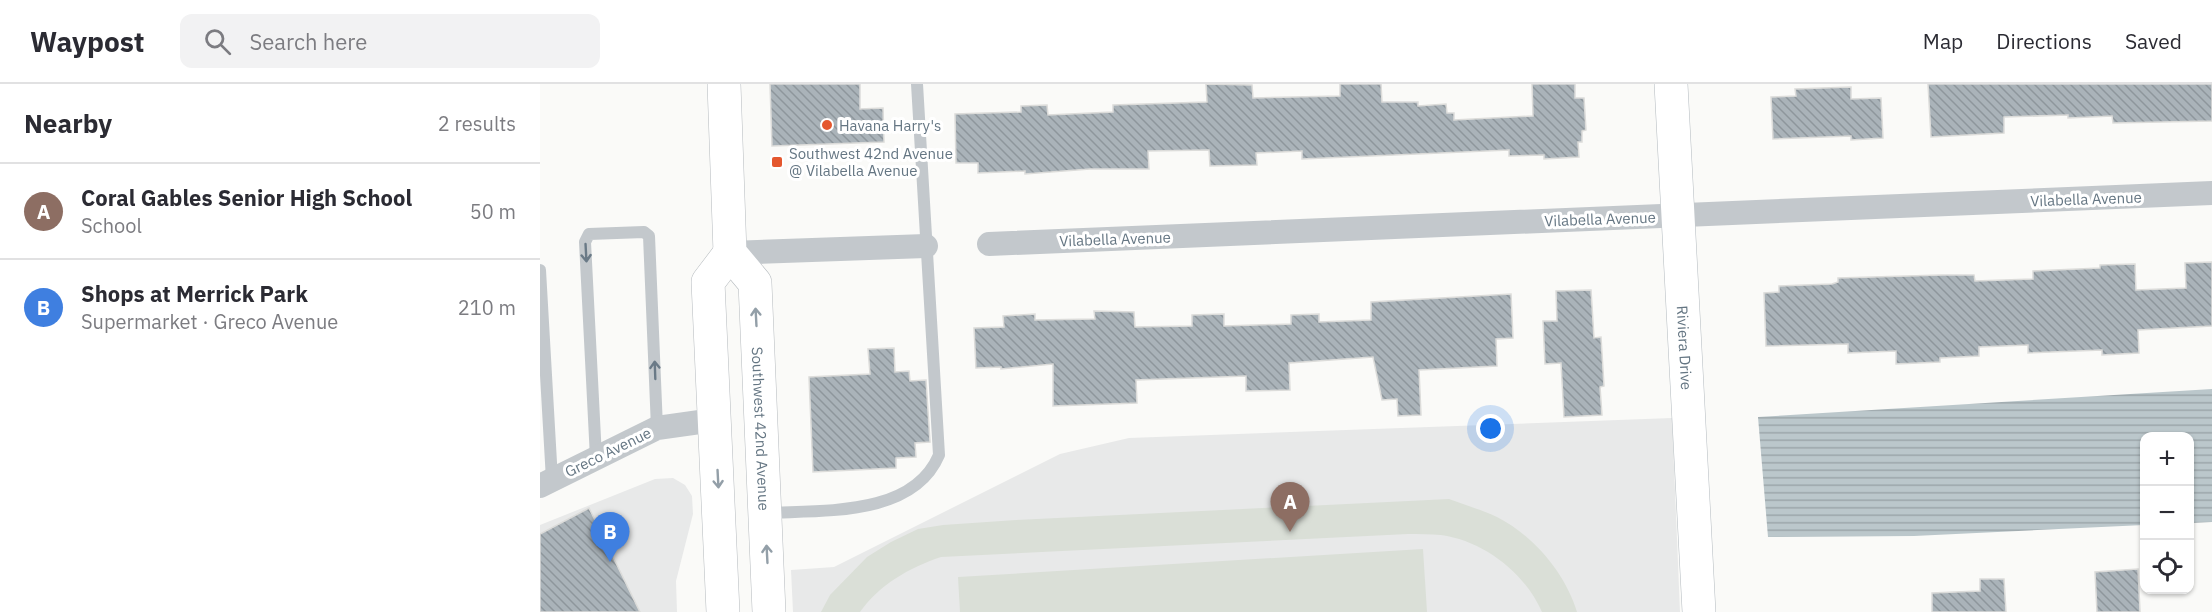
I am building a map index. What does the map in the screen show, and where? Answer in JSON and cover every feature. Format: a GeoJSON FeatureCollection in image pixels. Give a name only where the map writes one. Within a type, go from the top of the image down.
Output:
{"type":"FeatureCollection","features":[{"type":"Feature","properties":{"kind":"main road"},"geometry":{"type":"LineString","coordinates":[[723,612],[708,282],[730,253],[724,84]]}},
{"type":"Feature","properties":{"kind":"main road","name":"Riviera Drive"},"geometry":{"type":"LineString","coordinates":[[1671,84],[1699,612]]}},
{"type":"Feature","properties":{"kind":"main road","name":"Southwest 42nd Avenue"},"geometry":{"type":"LineString","coordinates":[[730,253],[755,283],[770,612]]}},
{"type":"Feature","properties":{"kind":"street","name":"Vilabella Avenue"},"geometry":{"type":"LineString","coordinates":[[988,244],[2212,193]]}},
{"type":"Feature","properties":{"kind":"street"},"geometry":{"type":"LineString","coordinates":[[730,253],[926,246]]}},
{"type":"Feature","properties":{"kind":"street","name":"Greco Avenue"},"geometry":{"type":"LineString","coordinates":[[546,483],[657,428],[714,420]]}},
{"type":"Feature","properties":{"kind":"lane"},"geometry":{"type":"LineString","coordinates":[[765,513],[822,511],[873,504],[900,495],[918,484],[933,469],[939,455],[917,84]]}},
{"type":"Feature","properties":{"kind":"lane"},"geometry":{"type":"LineString","coordinates":[[596,458],[585,242],[589,234],[644,232],[649,236],[657,428]]}},
{"type":"Feature","properties":{"kind":"lane"},"geometry":{"type":"LineString","coordinates":[[540,270],[546,483]]}},
{"type":"Feature","properties":{"kind":"shaded area"},"geometry":{"type":"Polygon","coordinates":[[[2212,389],[2212,522],[2194,523],[2194,432],[2140,432],[2140,525],[1914,536],[1768,537],[1758,417],[2212,389]]]}},
{"type":"Feature","properties":{"kind":"shaded area"},"geometry":{"type":"Polygon","coordinates":[[[1672,418],[1680,612],[793,612],[791,570],[834,567],[1060,454],[1129,438],[1672,418]]]}},
{"type":"Feature","properties":{"kind":"shaded area"},"geometry":{"type":"Polygon","coordinates":[[[673,478],[685,485],[692,496],[693,514],[676,581],[677,612],[540,612],[540,525],[655,479],[673,478]]]}},
{"type":"Feature","properties":{"kind":"shaded area"},"geometry":{"type":"Polygon","coordinates":[[[1449,499],[1497,517],[1523,534],[1546,557],[1565,583],[1577,612],[1542,612],[1535,598],[1514,572],[1473,544],[1441,535],[1408,534],[941,557],[896,578],[877,593],[860,612],[821,612],[830,595],[867,557],[918,529],[1016,520],[1449,499]]]}},
{"type":"Feature","properties":{"kind":"shaded area"},"geometry":{"type":"Polygon","coordinates":[[[1423,549],[1427,612],[960,612],[958,577],[1423,549]]]}},
{"type":"Feature","properties":{"kind":"building","name":"Havana Harry's"},"geometry":{"type":"Polygon","coordinates":[[[770,84],[860,84],[860,109],[883,108],[884,142],[772,146],[770,84]]]}},
{"type":"Feature","properties":{"kind":"building"},"geometry":{"type":"Polygon","coordinates":[[[1206,84],[1252,85],[1253,98],[1340,96],[1340,84],[1381,84],[1382,102],[1418,102],[1418,106],[1446,104],[1447,113],[1454,113],[1454,120],[1533,116],[1532,84],[1575,84],[1575,98],[1584,98],[1586,130],[1582,131],[1582,142],[1578,142],[1579,157],[1544,159],[1544,155],[1509,156],[1509,150],[1302,159],[1302,151],[1256,153],[1257,165],[1210,166],[1209,150],[1148,151],[1149,169],[1090,169],[1025,174],[1025,171],[978,173],[978,163],[956,163],[955,114],[1021,112],[1021,106],[1047,105],[1048,115],[1113,112],[1113,105],[1207,102],[1206,84]]]}},
{"type":"Feature","properties":{"kind":"building"},"geometry":{"type":"Polygon","coordinates":[[[1928,84],[2212,84],[2212,121],[2113,123],[2112,116],[2004,117],[2004,133],[1931,137],[1928,84]]]}},
{"type":"Feature","properties":{"kind":"building"},"geometry":{"type":"Polygon","coordinates":[[[1851,87],[1851,99],[1881,98],[1883,138],[1851,140],[1851,136],[1773,139],[1771,97],[1796,96],[1795,89],[1851,87]]]}},
{"type":"Feature","properties":{"kind":"building"},"geometry":{"type":"Polygon","coordinates":[[[2212,262],[2212,326],[2138,330],[2139,353],[2102,355],[2102,350],[2028,353],[2028,345],[1979,347],[1979,356],[1940,358],[1940,362],[1896,364],[1896,351],[1848,353],[1848,344],[1766,346],[1764,293],[1779,292],[1779,286],[1832,284],[1838,282],[1838,278],[1942,275],[1974,275],[1975,281],[2033,279],[2033,271],[2135,264],[2136,290],[2186,288],[2185,263],[2212,262]]]}},
{"type":"Feature","properties":{"kind":"building"},"geometry":{"type":"Polygon","coordinates":[[[1591,290],[1594,338],[1601,337],[1604,386],[1600,387],[1602,415],[1564,417],[1561,363],[1545,364],[1543,321],[1557,321],[1556,291],[1591,290]]]}},
{"type":"Feature","properties":{"kind":"building"},"geometry":{"type":"Polygon","coordinates":[[[1511,294],[1513,338],[1496,339],[1497,366],[1419,370],[1421,415],[1398,416],[1397,399],[1382,400],[1373,357],[1289,363],[1290,390],[1246,391],[1246,376],[1136,380],[1137,403],[1053,406],[1053,364],[1001,369],[1001,367],[976,368],[974,328],[1004,327],[1003,316],[1035,314],[1035,320],[1095,319],[1094,311],[1134,312],[1135,327],[1192,326],[1192,315],[1224,314],[1224,326],[1291,324],[1291,315],[1319,314],[1319,322],[1371,320],[1371,302],[1511,294]]]}},
{"type":"Feature","properties":{"kind":"building"},"geometry":{"type":"Polygon","coordinates":[[[894,348],[895,372],[909,371],[910,381],[926,380],[930,442],[915,443],[916,457],[896,458],[896,468],[813,472],[809,377],[870,374],[868,349],[894,348]]]}},
{"type":"Feature","properties":{"kind":"building"},"geometry":{"type":"Polygon","coordinates":[[[589,508],[640,612],[540,612],[540,534],[589,508]]]}},
{"type":"Feature","properties":{"kind":"building"},"geometry":{"type":"Polygon","coordinates":[[[2138,569],[2140,612],[2097,612],[2095,572],[2138,569]]]}},
{"type":"Feature","properties":{"kind":"building"},"geometry":{"type":"Polygon","coordinates":[[[1980,579],[2004,579],[2006,612],[1932,612],[1932,593],[1980,591],[1980,579]]]}},
{"type":"Feature","properties":{"kind":"place","name":"Havana Harry's"},"geometry":{"type":"Point","coordinates":[827,125]}},
{"type":"Feature","properties":{"kind":"place","name":"Southwest 42nd Avenue @ Vilabella Avenue"},"geometry":{"type":"Point","coordinates":[777,162]}},
{"type":"Feature","properties":{"kind":"place","name":"Coral Gables Senior High School"},"geometry":{"type":"Point","coordinates":[1290,532]}},
{"type":"Feature","properties":{"kind":"place","name":"Shops at Merrick Park"},"geometry":{"type":"Point","coordinates":[610,562]}}]}
